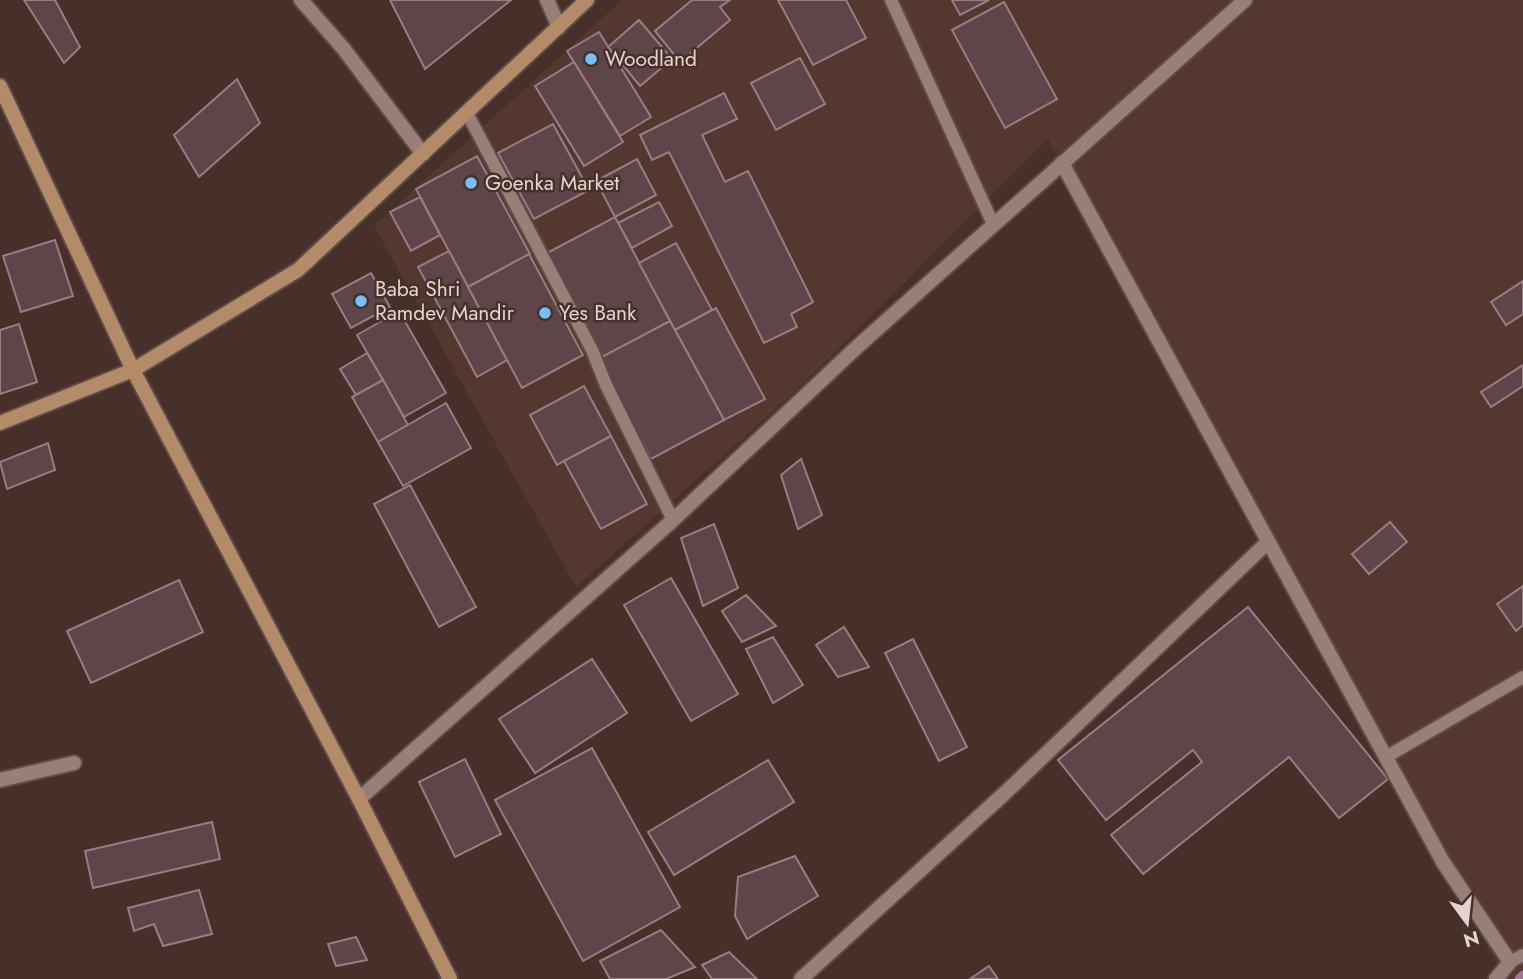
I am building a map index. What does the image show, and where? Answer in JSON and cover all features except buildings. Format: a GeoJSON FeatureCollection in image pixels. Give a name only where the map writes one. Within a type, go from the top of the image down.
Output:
{"type":"FeatureCollection","features":[{"type":"Feature","properties":{"kind":"main road"},"geometry":{"type":"LineString","coordinates":[[0,423],[133,370],[298,270],[587,0]]}},
{"type":"Feature","properties":{"kind":"main road"},"geometry":{"type":"LineString","coordinates":[[0,86],[133,370],[359,799],[450,979]]}},
{"type":"Feature","properties":{"kind":"street"},"geometry":{"type":"LineString","coordinates":[[301,0],[343,48],[423,154]]}},
{"type":"Feature","properties":{"kind":"street"},"geometry":{"type":"LineString","coordinates":[[547,0],[559,27]]}},
{"type":"Feature","properties":{"kind":"street"},"geometry":{"type":"LineString","coordinates":[[359,799],[673,520],[857,347],[1245,0]]}},
{"type":"Feature","properties":{"kind":"street"},"geometry":{"type":"LineString","coordinates":[[1062,163],[1443,862],[1516,959],[1496,979]]}},
{"type":"Feature","properties":{"kind":"street"},"geometry":{"type":"LineString","coordinates":[[801,979],[1005,793],[1268,542]]}},
{"type":"Feature","properties":{"kind":"street"},"geometry":{"type":"LineString","coordinates":[[0,780],[74,764]]}},
{"type":"Feature","properties":{"kind":"lane"},"geometry":{"type":"LineString","coordinates":[[891,0],[993,225]]}},
{"type":"Feature","properties":{"kind":"lane"},"geometry":{"type":"LineString","coordinates":[[467,113],[593,351],[673,520]]}},
{"type":"Feature","properties":{"kind":"lane"},"geometry":{"type":"LineString","coordinates":[[1386,757],[1523,677]]}},
{"type":"Feature","properties":{"kind":"shaded area"},"geometry":{"type":"Polygon","coordinates":[[[622,0],[1523,0],[1523,979],[1505,979],[1048,139],[800,387],[576,587],[374,226],[622,0]]]}},
{"type":"Feature","properties":{"kind":"waterway"},"geometry":{"type":"LineString","coordinates":[[1519,979],[1523,975]]}},
{"type":"Feature","properties":{"kind":"place","name":"Woodland"},"geometry":{"type":"Point","coordinates":[591,59]}},
{"type":"Feature","properties":{"kind":"place","name":"Goenka Market"},"geometry":{"type":"Point","coordinates":[471,183]}},
{"type":"Feature","properties":{"kind":"place","name":"Baba Shri Ramdev Mandir"},"geometry":{"type":"Point","coordinates":[361,301]}},
{"type":"Feature","properties":{"kind":"place","name":"Yes Bank"},"geometry":{"type":"Point","coordinates":[545,313]}}]}
